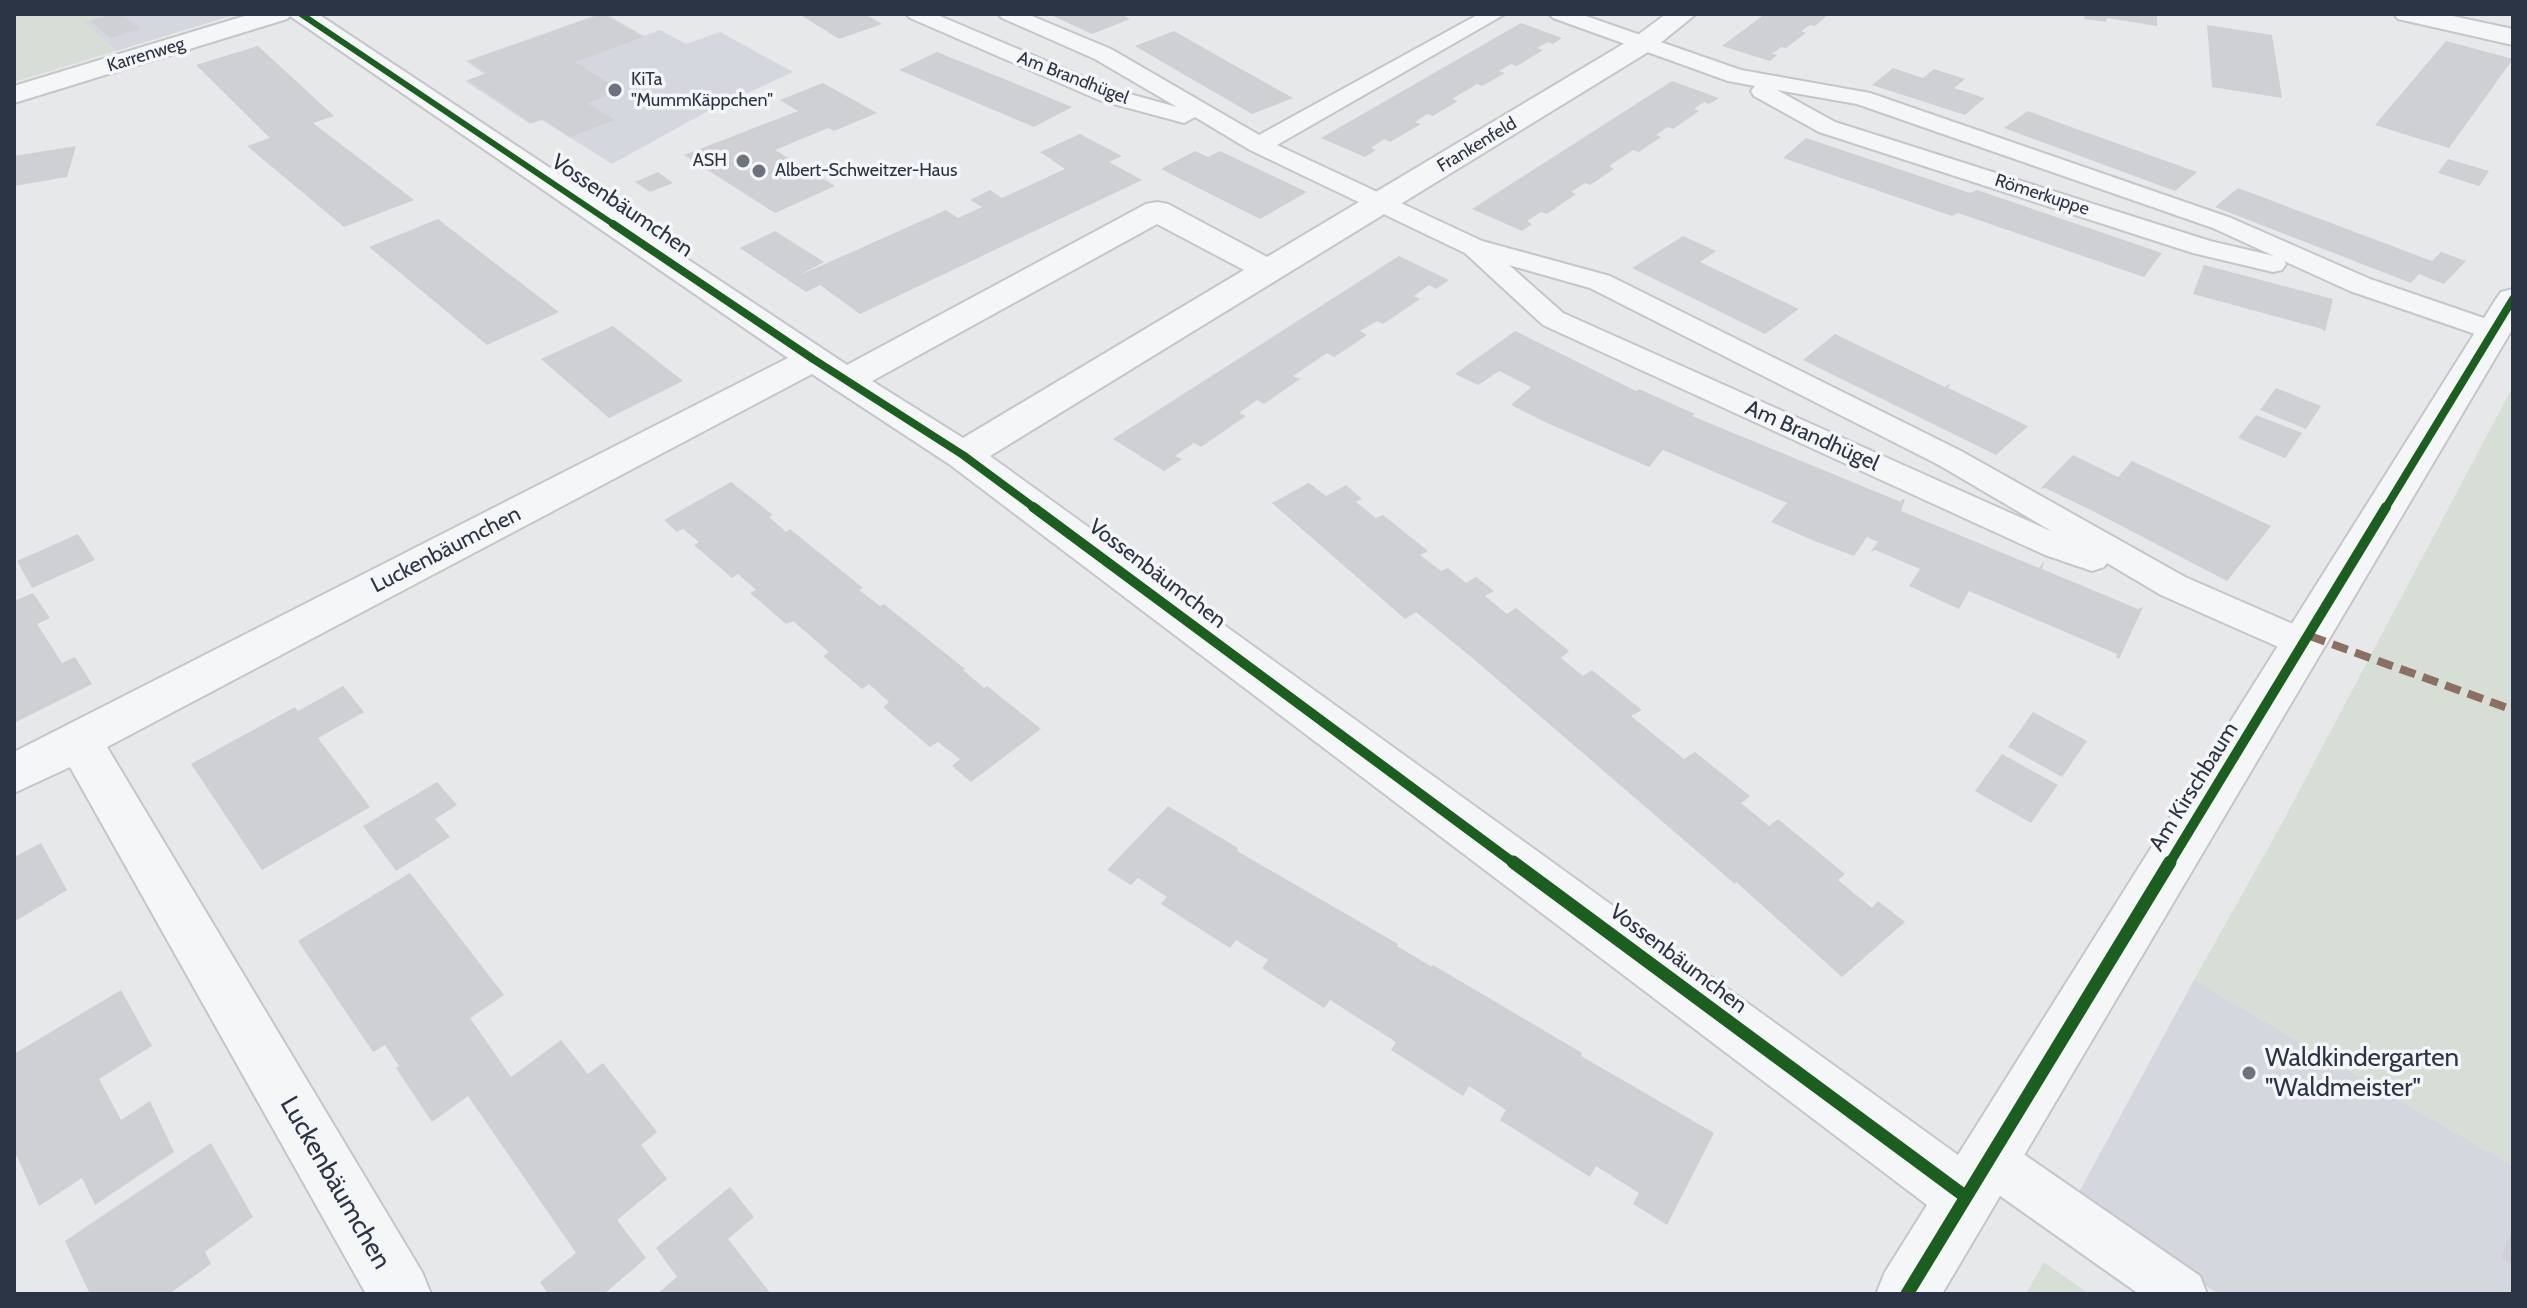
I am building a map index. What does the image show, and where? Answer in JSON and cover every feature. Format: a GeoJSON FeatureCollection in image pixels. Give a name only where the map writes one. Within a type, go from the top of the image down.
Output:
{"type":"FeatureCollection","features":[{"type":"Feature","properties":{"kind":"street","name":"Karrenweg"},"geometry":{"type":"LineString","coordinates":[[14,95],[278,14]]}},
{"type":"Feature","properties":{"kind":"street","name":"Vossenbäumchen"},"geometry":{"type":"LineString","coordinates":[[301,14],[963,455],[1977,1178]]}},
{"type":"Feature","properties":{"kind":"street","name":"Frankenfeld"},"geometry":{"type":"LineString","coordinates":[[963,455],[1644,43],[1683,14]]}},
{"type":"Feature","properties":{"kind":"street"},"geometry":{"type":"LineString","coordinates":[[2407,14],[2513,37]]}},
{"type":"Feature","properties":{"kind":"street"},"geometry":{"type":"LineString","coordinates":[[830,369],[1157,211],[1266,269]]}},
{"type":"Feature","properties":{"kind":"street","name":"Am Kirschbaum"},"geometry":{"type":"LineString","coordinates":[[1907,1294],[2504,315]]}},
{"type":"Feature","properties":{"kind":"street","name":"Luckenbäumchen"},"geometry":{"type":"LineString","coordinates":[[14,774],[830,369]]}},
{"type":"Feature","properties":{"kind":"street","name":"Luckenbäumchen"},"geometry":{"type":"LineString","coordinates":[[79,741],[400,1294]]}},
{"type":"Feature","properties":{"kind":"lane","name":"Am Brandhügel"},"geometry":{"type":"LineString","coordinates":[[917,14],[1107,95],[1232,130]]}},
{"type":"Feature","properties":{"kind":"lane","name":"Am Brandhügel"},"geometry":{"type":"LineString","coordinates":[[1009,14],[1103,54],[1259,145],[1473,247],[1600,282],[1950,458],[2173,586]]}},
{"type":"Feature","properties":{"kind":"lane"},"geometry":{"type":"LineString","coordinates":[[1259,145],[1494,14]]}},
{"type":"Feature","properties":{"kind":"lane","name":"Römerkuppe"},"geometry":{"type":"LineString","coordinates":[[1560,14],[1736,76],[1827,127],[2202,247],[2504,315]]}},
{"type":"Feature","properties":{"kind":"lane","name":"Römerkuppe"},"geometry":{"type":"LineString","coordinates":[[1736,76],[1862,98],[2222,223],[2360,285]]}},
{"type":"Feature","properties":{"kind":"lane","name":"Am Brandhügel"},"geometry":{"type":"LineString","coordinates":[[1473,247],[1553,319],[2057,547],[2173,586],[2305,644]]}},
{"type":"Feature","properties":{"kind":"lane","name":"Vossenbäumchen"},"geometry":{"type":"LineString","coordinates":[[1977,1178],[2182,1294]]}},
{"type":"Feature","properties":{"kind":"shaded area"},"geometry":{"type":"Polygon","coordinates":[[[14,14],[108,14],[84,22],[116,51],[14,82],[14,14]]]}},
{"type":"Feature","properties":{"kind":"shaded area"},"geometry":{"type":"Polygon","coordinates":[[[108,14],[237,14],[116,51],[83,21],[108,14]]]}},
{"type":"Feature","properties":{"kind":"shaded area","name":"KiTa \"MummKäppchen\""},"geometry":{"type":"Polygon","coordinates":[[[606,14],[644,36],[660,30],[686,44],[720,32],[793,72],[706,112],[612,164],[542,120],[530,124],[465,81],[484,74],[466,61],[606,14]]]}},
{"type":"Feature","properties":{"kind":"shaded area"},"geometry":{"type":"Polygon","coordinates":[[[2513,386],[2513,1166],[2194,980],[2280,827],[2513,386]]]}},
{"type":"Feature","properties":{"kind":"shaded area","name":"Waldkindergarten \"Waldmeister\""},"geometry":{"type":"Polygon","coordinates":[[[2194,980],[2513,1166],[2513,1294],[2218,1294],[2077,1196],[2194,980]]]}},
{"type":"Feature","properties":{"kind":"shaded area"},"geometry":{"type":"Polygon","coordinates":[[[2044,1262],[2089,1294],[2026,1294],[2044,1262]]]}},
{"type":"Feature","properties":{"kind":"building"},"geometry":{"type":"Polygon","coordinates":[[[120,14],[140,29],[111,38],[90,21],[120,14]]]}},
{"type":"Feature","properties":{"kind":"building"},"geometry":{"type":"Polygon","coordinates":[[[602,14],[643,37],[575,62],[621,90],[587,103],[615,120],[570,137],[543,119],[531,123],[468,80],[487,73],[469,61],[602,14]]]}},
{"type":"Feature","properties":{"kind":"building"},"geometry":{"type":"Polygon","coordinates":[[[799,14],[865,14],[882,24],[839,39],[799,14]]]}},
{"type":"Feature","properties":{"kind":"building"},"geometry":{"type":"Polygon","coordinates":[[[1049,14],[1120,14],[1130,19],[1092,34],[1049,14]]]}},
{"type":"Feature","properties":{"kind":"building"},"geometry":{"type":"Polygon","coordinates":[[[1765,14],[1829,14],[1815,26],[1810,25],[1801,31],[1806,33],[1786,48],[1781,47],[1772,54],[1777,55],[1770,61],[1722,46],[1765,14]]]}},
{"type":"Feature","properties":{"kind":"building"},"geometry":{"type":"Polygon","coordinates":[[[2085,14],[2157,14],[2157,26],[2107,18],[2106,22],[2084,19],[2085,14]]]}},
{"type":"Feature","properties":{"kind":"building"},"geometry":{"type":"Polygon","coordinates":[[[1521,23],[1562,38],[1537,48],[1543,50],[1517,66],[1511,64],[1499,71],[1505,73],[1482,86],[1477,84],[1452,99],[1458,101],[1433,116],[1427,114],[1415,122],[1421,124],[1390,142],[1384,139],[1371,148],[1376,150],[1365,157],[1321,138],[1521,23]]]}},
{"type":"Feature","properties":{"kind":"building"},"geometry":{"type":"Polygon","coordinates":[[[2207,25],[2272,35],[2282,98],[2212,87],[2207,25]]]}},
{"type":"Feature","properties":{"kind":"building"},"geometry":{"type":"Polygon","coordinates":[[[1174,31],[1293,98],[1252,114],[1135,46],[1174,31]]]}},
{"type":"Feature","properties":{"kind":"building"},"geometry":{"type":"Polygon","coordinates":[[[2446,41],[2513,59],[2449,148],[2375,125],[2446,41]]]}},
{"type":"Feature","properties":{"kind":"building"},"geometry":{"type":"Polygon","coordinates":[[[258,46],[334,116],[313,123],[414,200],[344,227],[247,146],[270,138],[196,65],[258,46]]]}},
{"type":"Feature","properties":{"kind":"building"},"geometry":{"type":"Polygon","coordinates":[[[937,52],[1072,107],[1034,127],[899,70],[937,52]]]}},
{"type":"Feature","properties":{"kind":"building"},"geometry":{"type":"Polygon","coordinates":[[[1893,68],[1923,78],[1934,69],[1965,79],[1954,88],[1985,98],[1965,115],[1872,85],[1893,68]]]}},
{"type":"Feature","properties":{"kind":"building"},"geometry":{"type":"Polygon","coordinates":[[[1672,81],[1719,98],[1709,104],[1704,102],[1694,109],[1699,111],[1673,129],[1668,127],[1656,135],[1661,137],[1639,152],[1633,150],[1609,166],[1614,169],[1590,185],[1585,183],[1571,192],[1576,194],[1547,214],[1541,212],[1527,221],[1532,224],[1522,231],[1472,209],[1672,81]]]}},
{"type":"Feature","properties":{"kind":"building"},"geometry":{"type":"Polygon","coordinates":[[[823,83],[877,113],[834,131],[828,128],[775,150],[835,186],[775,213],[684,155],[798,111],[780,100],[823,83]]]}},
{"type":"Feature","properties":{"kind":"building"},"geometry":{"type":"Polygon","coordinates":[[[2028,111],[2197,172],[2175,191],[2004,128],[2028,111]]]}},
{"type":"Feature","properties":{"kind":"building"},"geometry":{"type":"Polygon","coordinates":[[[1080,134],[1122,156],[1109,162],[1142,180],[860,314],[820,285],[806,292],[740,248],[775,231],[824,262],[798,276],[946,210],[958,218],[982,207],[970,200],[990,190],[1002,198],[1065,169],[1040,152],[1080,134]]]}},
{"type":"Feature","properties":{"kind":"building"},"geometry":{"type":"Polygon","coordinates":[[[1806,138],[1970,193],[1977,190],[2162,253],[2144,277],[1958,213],[1952,216],[1783,158],[1806,138]]]}},
{"type":"Feature","properties":{"kind":"building"},"geometry":{"type":"Polygon","coordinates":[[[76,146],[67,177],[14,186],[14,156],[76,146]]]}},
{"type":"Feature","properties":{"kind":"building"},"geometry":{"type":"Polygon","coordinates":[[[1195,151],[1208,157],[1220,151],[1307,192],[1260,219],[1161,169],[1195,151]]]}},
{"type":"Feature","properties":{"kind":"building"},"geometry":{"type":"Polygon","coordinates":[[[2448,159],[2489,171],[2479,186],[2438,173],[2448,159]]]}},
{"type":"Feature","properties":{"kind":"building"},"geometry":{"type":"Polygon","coordinates":[[[658,172],[673,183],[650,192],[635,182],[658,172]]]}},
{"type":"Feature","properties":{"kind":"building"},"geometry":{"type":"Polygon","coordinates":[[[2238,188],[2432,261],[2441,252],[2466,261],[2444,284],[2419,274],[2411,283],[2215,207],[2238,188]]]}},
{"type":"Feature","properties":{"kind":"building"},"geometry":{"type":"Polygon","coordinates":[[[438,219],[559,312],[487,345],[369,247],[438,219]]]}},
{"type":"Feature","properties":{"kind":"building"},"geometry":{"type":"Polygon","coordinates":[[[1683,236],[1716,251],[1700,262],[1799,309],[1765,334],[1632,268],[1683,236]]]}},
{"type":"Feature","properties":{"kind":"building"},"geometry":{"type":"Polygon","coordinates":[[[1399,256],[1449,280],[1436,289],[1429,285],[1414,296],[1420,299],[1383,324],[1377,321],[1360,331],[1367,335],[1334,357],[1327,353],[1293,376],[1300,379],[1264,404],[1257,400],[1239,413],[1246,416],[1201,447],[1194,443],[1175,456],[1182,459],[1164,471],[1113,439],[1399,256]]]}},
{"type":"Feature","properties":{"kind":"building"},"geometry":{"type":"Polygon","coordinates":[[[2204,265],[2333,299],[2325,332],[2193,294],[2204,265]]]}},
{"type":"Feature","properties":{"kind":"building"},"geometry":{"type":"Polygon","coordinates":[[[613,326],[683,381],[609,418],[541,359],[613,326]]]}},
{"type":"Feature","properties":{"kind":"building"},"geometry":{"type":"Polygon","coordinates":[[[1515,331],[1636,391],[1639,389],[1695,414],[1692,416],[1901,502],[1905,500],[1901,511],[2039,568],[2044,561],[2042,569],[2138,609],[2143,607],[2119,659],[2117,654],[1969,591],[1959,609],[1909,586],[1920,569],[1875,550],[1870,552],[1878,542],[1867,537],[1854,556],[1817,542],[1771,522],[1787,503],[1663,450],[1649,467],[1547,423],[1511,405],[1531,387],[1499,371],[1478,385],[1455,374],[1515,331]]]}},
{"type":"Feature","properties":{"kind":"building"},"geometry":{"type":"Polygon","coordinates":[[[1835,334],[1945,387],[1951,383],[1948,388],[2028,426],[1996,455],[1803,360],[1835,334]]]}},
{"type":"Feature","properties":{"kind":"building"},"geometry":{"type":"Polygon","coordinates":[[[2276,388],[2321,406],[2306,429],[2260,410],[2276,388]]]}},
{"type":"Feature","properties":{"kind":"building"},"geometry":{"type":"Polygon","coordinates":[[[2256,415],[2302,433],[2285,458],[2238,438],[2256,415]]]}},
{"type":"Feature","properties":{"kind":"building"},"geometry":{"type":"Polygon","coordinates":[[[2073,455],[2118,477],[2132,461],[2271,526],[2227,581],[2091,510],[2045,488],[2040,489],[2073,455]]]}},
{"type":"Feature","properties":{"kind":"building"},"geometry":{"type":"Polygon","coordinates":[[[731,482],[773,515],[769,517],[786,532],[790,529],[863,588],[859,590],[880,606],[884,604],[984,688],[987,686],[1041,729],[971,782],[952,766],[960,759],[938,742],[930,747],[883,707],[889,702],[869,684],[862,689],[823,656],[829,652],[793,621],[786,624],[750,593],[756,590],[738,574],[732,578],[694,545],[699,542],[683,529],[677,532],[664,520],[731,482]]]}},
{"type":"Feature","properties":{"kind":"building"},"geometry":{"type":"Polygon","coordinates":[[[1309,483],[1326,496],[1346,485],[1362,499],[1356,502],[1376,518],[1383,515],[1428,551],[1420,555],[1441,571],[1448,568],[1466,583],[1476,577],[1494,591],[1485,596],[1507,614],[1516,608],[1569,651],[1561,658],[1583,676],[1592,670],[1642,710],[1631,716],[1684,759],[1695,752],[1750,796],[1741,803],[1769,826],[1778,819],[1845,874],[1838,880],[1872,908],[1878,901],[1905,922],[1842,977],[1736,882],[1470,656],[1416,612],[1405,619],[1272,503],[1309,483]]]}},
{"type":"Feature","properties":{"kind":"building"},"geometry":{"type":"Polygon","coordinates":[[[78,534],[95,560],[32,588],[17,561],[78,534]]]}},
{"type":"Feature","properties":{"kind":"building"},"geometry":{"type":"Polygon","coordinates":[[[33,593],[50,618],[37,624],[62,663],[75,657],[92,684],[14,723],[14,601],[33,593]]]}},
{"type":"Feature","properties":{"kind":"building"},"geometry":{"type":"Polygon","coordinates":[[[343,686],[364,712],[318,738],[370,807],[262,870],[191,764],[295,707],[298,711],[343,686]]]}},
{"type":"Feature","properties":{"kind":"building"},"geometry":{"type":"Polygon","coordinates":[[[2033,712],[2087,741],[2062,777],[2008,747],[2033,712]]]}},
{"type":"Feature","properties":{"kind":"building"},"geometry":{"type":"Polygon","coordinates":[[[2002,754],[2058,785],[2031,823],[1975,791],[2002,754]]]}},
{"type":"Feature","properties":{"kind":"building"},"geometry":{"type":"Polygon","coordinates":[[[437,782],[457,805],[435,819],[450,837],[396,871],[363,826],[437,782]]]}},
{"type":"Feature","properties":{"kind":"building"},"geometry":{"type":"Polygon","coordinates":[[[1168,806],[1238,848],[1237,851],[1714,1133],[1667,1225],[1633,1204],[1639,1193],[1596,1166],[1590,1177],[1500,1120],[1506,1110],[1469,1086],[1463,1096],[1391,1050],[1396,1042],[1330,1000],[1324,1008],[1262,968],[1268,960],[1236,940],[1230,948],[1161,904],[1167,897],[1138,878],[1131,885],[1107,870],[1168,806]]]}},
{"type":"Feature","properties":{"kind":"building"},"geometry":{"type":"Polygon","coordinates":[[[41,843],[67,890],[14,922],[14,857],[41,843]]]}},
{"type":"Feature","properties":{"kind":"building"},"geometry":{"type":"Polygon","coordinates":[[[410,873],[504,995],[470,1018],[511,1077],[561,1040],[588,1074],[603,1063],[657,1132],[641,1145],[667,1179],[617,1220],[646,1258],[604,1294],[548,1294],[540,1282],[576,1253],[468,1096],[432,1122],[396,1068],[399,1066],[385,1045],[373,1052],[298,941],[410,873]]]}},
{"type":"Feature","properties":{"kind":"building"},"geometry":{"type":"Polygon","coordinates":[[[121,990],[152,1046],[99,1079],[121,1120],[150,1101],[174,1152],[95,1205],[82,1178],[39,1206],[17,1156],[14,1158],[14,1054],[121,990]]]}},
{"type":"Feature","properties":{"kind":"building"},"geometry":{"type":"Polygon","coordinates":[[[211,1143],[253,1217],[205,1252],[211,1264],[169,1294],[90,1294],[65,1241],[211,1143]]]}},
{"type":"Feature","properties":{"kind":"building"},"geometry":{"type":"Polygon","coordinates":[[[730,1187],[754,1217],[728,1239],[771,1294],[657,1294],[677,1277],[656,1248],[730,1187]]]}},
{"type":"Feature","properties":{"kind":"building"},"geometry":{"type":"Polygon","coordinates":[[[2513,1227],[2513,1265],[2501,1258],[2513,1227]]]}},
{"type":"Feature","properties":{"kind":"marked path"},"geometry":{"type":"LineString","coordinates":[[2310,636],[2513,710]]}},
{"type":"Feature","properties":{"kind":"cycle path"},"geometry":{"type":"LineString","coordinates":[[301,14],[813,359],[963,455],[1966,1197]]}},
{"type":"Feature","properties":{"kind":"cycle path"},"geometry":{"type":"LineString","coordinates":[[1907,1294],[2513,299]]}},
{"type":"Feature","properties":{"kind":"place","name":"KiTa \"MummKäppchen\""},"geometry":{"type":"Point","coordinates":[615,90]}},
{"type":"Feature","properties":{"kind":"place","name":"ASH"},"geometry":{"type":"Point","coordinates":[743,161]}},
{"type":"Feature","properties":{"kind":"place","name":"Albert-Schweitzer-Haus"},"geometry":{"type":"Point","coordinates":[759,171]}},
{"type":"Feature","properties":{"kind":"place","name":"Waldkindergarten \"Waldmeister\""},"geometry":{"type":"Point","coordinates":[2249,1073]}}]}
